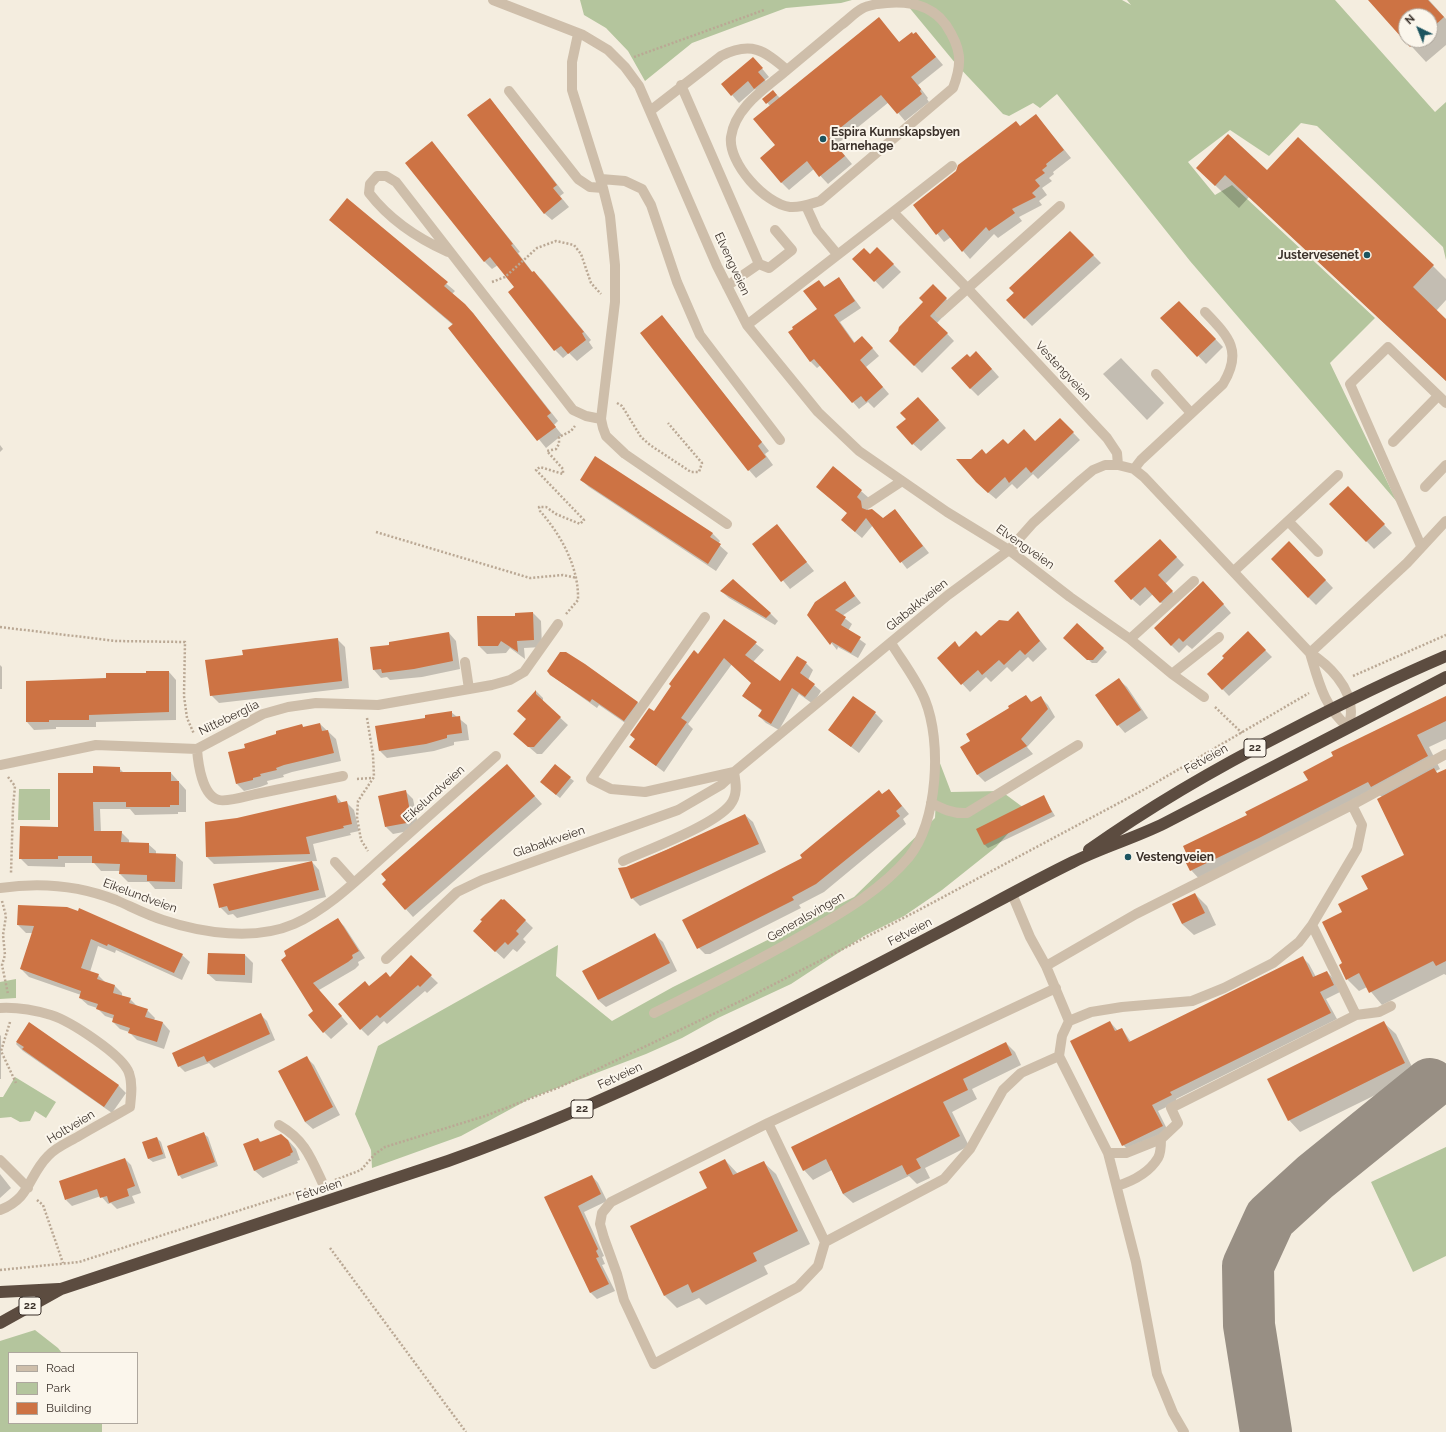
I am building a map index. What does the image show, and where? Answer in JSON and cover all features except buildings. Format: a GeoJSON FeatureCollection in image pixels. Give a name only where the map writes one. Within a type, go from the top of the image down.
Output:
{"type":"FeatureCollection","features":[{"type":"Feature","properties":{"kind":"highway","name":"Fetveien"},"geometry":{"type":"LineString","coordinates":[[1075,861],[1133,819],[1191,783],[1349,700],[1446,656]]}},
{"type":"Feature","properties":{"kind":"highway","name":"Fetveien"},"geometry":{"type":"LineString","coordinates":[[0,1323],[60,1288],[393,1180],[495,1144],[572,1113],[662,1072],[752,1028],[1075,861],[1140,835],[1446,678]]}},
{"type":"Feature","properties":{"kind":"highway","name":"Fetveien"},"geometry":{"type":"LineString","coordinates":[[0,1292],[60,1288]]}},
{"type":"Feature","properties":{"kind":"street","name":"Elvengveien"},"geometry":{"type":"LineString","coordinates":[[493,0],[578,34],[608,50],[639,86],[727,286],[747,325],[818,412],[859,451],[947,512],[1009,550],[1070,597],[1130,638],[1172,674],[1204,697]]}},
{"type":"Feature","properties":{"kind":"street"},"geometry":{"type":"LineString","coordinates":[[904,1],[921,5],[934,12],[945,23],[956,40],[960,58],[959,72],[953,88],[820,201],[806,206],[790,207],[774,202],[755,187],[733,154],[731,137],[740,114],[746,106],[787,70],[863,8],[887,2],[904,1]]}},
{"type":"Feature","properties":{"kind":"street"},"geometry":{"type":"LineString","coordinates":[[578,34],[572,62],[572,90],[602,183],[613,243],[616,298],[601,419],[602,428],[606,436],[625,454],[727,524]]}},
{"type":"Feature","properties":{"kind":"street"},"geometry":{"type":"LineString","coordinates":[[650,111],[721,56],[732,51],[743,48],[757,48],[787,70]]}},
{"type":"Feature","properties":{"kind":"street"},"geometry":{"type":"LineString","coordinates":[[681,86],[759,264],[769,268],[792,250],[775,230]]}},
{"type":"Feature","properties":{"kind":"street"},"geometry":{"type":"LineString","coordinates":[[509,91],[578,179],[590,187],[602,183],[625,181],[642,189],[653,211],[677,282],[700,335],[780,440]]}},
{"type":"Feature","properties":{"kind":"street"},"geometry":{"type":"LineString","coordinates":[[747,325],[952,166]]}},
{"type":"Feature","properties":{"kind":"street"},"geometry":{"type":"LineString","coordinates":[[448,252],[424,241],[378,204],[370,193],[370,184],[377,176],[386,176],[396,182],[448,252],[481,291],[573,410],[586,416],[601,419]]}},
{"type":"Feature","properties":{"kind":"street"},"geometry":{"type":"LineString","coordinates":[[806,206],[817,230],[837,254]]}},
{"type":"Feature","properties":{"kind":"street"},"geometry":{"type":"LineString","coordinates":[[940,314],[1060,206]]}},
{"type":"Feature","properties":{"kind":"street","name":"Vestengveien"},"geometry":{"type":"LineString","coordinates":[[893,212],[968,288],[1107,438],[1117,453],[1118,465]]}},
{"type":"Feature","properties":{"kind":"street"},"geometry":{"type":"LineString","coordinates":[[727,286],[759,264]]}},
{"type":"Feature","properties":{"kind":"street"},"geometry":{"type":"LineString","coordinates":[[1134,469],[1141,460],[1223,384],[1231,370],[1233,356],[1229,342],[1222,330],[1205,312]]}},
{"type":"Feature","properties":{"kind":"street"},"geometry":{"type":"LineString","coordinates":[[1422,546],[1350,384],[1388,347],[1446,403]]}},
{"type":"Feature","properties":{"kind":"street"},"geometry":{"type":"LineString","coordinates":[[1156,374],[1191,413]]}},
{"type":"Feature","properties":{"kind":"street"},"geometry":{"type":"LineString","coordinates":[[1393,442],[1438,396]]}},
{"type":"Feature","properties":{"kind":"street","name":"Glabakkveien"},"geometry":{"type":"LineString","coordinates":[[386,959],[457,892],[482,880],[678,810],[721,785],[734,772],[948,595],[1009,550],[1033,523],[1093,470],[1105,465],[1118,465]]}},
{"type":"Feature","properties":{"kind":"street"},"geometry":{"type":"LineString","coordinates":[[1118,465],[1134,469],[1165,497],[1310,653],[1324,662],[1333,671],[1349,700],[1351,712],[1349,728]]}},
{"type":"Feature","properties":{"kind":"street"},"geometry":{"type":"LineString","coordinates":[[1425,487],[1446,465]]}},
{"type":"Feature","properties":{"kind":"street"},"geometry":{"type":"LineString","coordinates":[[1234,571],[1338,475]]}},
{"type":"Feature","properties":{"kind":"street"},"geometry":{"type":"LineString","coordinates":[[867,504],[902,481]]}},
{"type":"Feature","properties":{"kind":"street"},"geometry":{"type":"LineString","coordinates":[[1288,521],[1318,552]]}},
{"type":"Feature","properties":{"kind":"street"},"geometry":{"type":"LineString","coordinates":[[1310,653],[1407,563],[1446,522]]}},
{"type":"Feature","properties":{"kind":"street"},"geometry":{"type":"LineString","coordinates":[[1130,638],[1194,581]]}},
{"type":"Feature","properties":{"kind":"street","name":"Glabakkveien"},"geometry":{"type":"LineString","coordinates":[[705,617],[591,779],[611,789],[645,792],[734,772]]}},
{"type":"Feature","properties":{"kind":"street","name":"Nitteberglia"},"geometry":{"type":"LineString","coordinates":[[0,765],[96,745],[197,748],[263,714],[288,707],[316,703],[378,705],[469,689],[510,680],[524,672],[558,624]]}},
{"type":"Feature","properties":{"kind":"street"},"geometry":{"type":"LineString","coordinates":[[1172,674],[1219,637]]}},
{"type":"Feature","properties":{"kind":"street","name":"Generalsvingen"},"geometry":{"type":"LineString","coordinates":[[654,1013],[790,943],[838,914],[877,888],[909,856],[924,830],[931,804],[935,765],[932,718],[917,683],[891,643]]}},
{"type":"Feature","properties":{"kind":"street"},"geometry":{"type":"LineString","coordinates":[[1310,653],[1321,688],[1330,710],[1349,728]]}},
{"type":"Feature","properties":{"kind":"street"},"geometry":{"type":"LineString","coordinates":[[465,662],[469,689]]}},
{"type":"Feature","properties":{"kind":"street"},"geometry":{"type":"LineString","coordinates":[[931,804],[958,814],[967,813],[1078,746]]}},
{"type":"Feature","properties":{"kind":"street"},"geometry":{"type":"LineString","coordinates":[[197,748],[198,765],[203,780],[211,794],[219,800],[241,797],[343,776]]}},
{"type":"Feature","properties":{"kind":"street"},"geometry":{"type":"LineString","coordinates":[[1046,966],[1136,914],[1352,805],[1446,754]]}},
{"type":"Feature","properties":{"kind":"street","name":"Eikelundveien"},"geometry":{"type":"LineString","coordinates":[[0,888],[22,884],[73,887],[114,900],[163,920],[193,928],[248,934],[270,931],[293,925],[320,910],[496,756]]}},
{"type":"Feature","properties":{"kind":"street"},"geometry":{"type":"LineString","coordinates":[[622,861],[710,821],[730,805],[736,792],[734,772]]}},
{"type":"Feature","properties":{"kind":"street"},"geometry":{"type":"LineString","coordinates":[[1184,1432],[1173,1413],[1157,1374],[1136,1262],[1108,1153],[1059,1056],[1062,1036],[1069,1021],[1091,1012],[1122,1007],[1192,1001],[1224,988],[1273,963],[1299,942],[1312,925],[1358,849],[1362,825],[1352,805]]}},
{"type":"Feature","properties":{"kind":"street"},"geometry":{"type":"LineString","coordinates":[[335,862],[353,882]]}},
{"type":"Feature","properties":{"kind":"street"},"geometry":{"type":"LineString","coordinates":[[1012,894],[1030,937],[1056,988],[1069,1021]]}},
{"type":"Feature","properties":{"kind":"street"},"geometry":{"type":"LineString","coordinates":[[1312,925],[1356,1015]]}},
{"type":"Feature","properties":{"kind":"street"},"geometry":{"type":"LineString","coordinates":[[768,1124],[825,1242],[818,1266],[798,1287],[654,1364],[624,1300],[618,1274],[600,1224],[602,1213],[611,1202],[768,1124],[1056,988]]}},
{"type":"Feature","properties":{"kind":"street"},"geometry":{"type":"LineString","coordinates":[[1108,1153],[1126,1154],[1162,1139],[1178,1123],[1171,1108],[1356,1015],[1379,1012],[1392,1006]]}},
{"type":"Feature","properties":{"kind":"street"},"geometry":{"type":"LineString","coordinates":[[0,1008],[10,1008]]}},
{"type":"Feature","properties":{"kind":"street","name":"Holtveien"},"geometry":{"type":"LineString","coordinates":[[0,1210],[20,1197],[28,1188],[48,1155],[130,1107],[131,1084],[129,1072],[120,1060],[106,1048],[83,1031],[53,1016],[22,1008],[10,1008]]}},
{"type":"Feature","properties":{"kind":"street"},"geometry":{"type":"LineString","coordinates":[[825,1242],[944,1179],[970,1149],[1003,1090],[1021,1073],[1059,1056]]}},
{"type":"Feature","properties":{"kind":"street"},"geometry":{"type":"LineString","coordinates":[[279,1125],[293,1133],[304,1144],[323,1184]]}},
{"type":"Feature","properties":{"kind":"street"},"geometry":{"type":"LineString","coordinates":[[1117,1186],[1134,1181],[1146,1172],[1159,1157],[1162,1139]]}},
{"type":"Feature","properties":{"kind":"street"},"geometry":{"type":"LineString","coordinates":[[0,1160],[28,1188]]}},
{"type":"Feature","properties":{"kind":"path"},"geometry":{"type":"LineString","coordinates":[[619,61],[652,52],[764,10]]}},
{"type":"Feature","properties":{"kind":"path"},"geometry":{"type":"LineString","coordinates":[[481,291],[496,280],[505,277],[537,248],[556,241],[574,245],[581,254],[590,283],[603,297],[616,298]]}},
{"type":"Feature","properties":{"kind":"path"},"geometry":{"type":"LineString","coordinates":[[615,402],[622,406],[635,428],[650,445],[691,472],[699,472],[702,463],[668,423]]}},
{"type":"Feature","properties":{"kind":"path"},"geometry":{"type":"LineString","coordinates":[[558,624],[578,600],[577,578],[575,570],[564,548],[540,511],[539,507],[546,507],[556,514],[580,524],[584,520],[536,470],[540,467],[557,474],[563,474],[564,470],[547,451],[556,449],[559,444],[559,437],[571,431],[586,416]]}},
{"type":"Feature","properties":{"kind":"path"},"geometry":{"type":"LineString","coordinates":[[376,532],[530,578],[563,575],[577,578]]}},
{"type":"Feature","properties":{"kind":"path"},"geometry":{"type":"LineString","coordinates":[[0,627],[116,641],[185,642],[184,696],[187,718],[192,727],[197,748]]}},
{"type":"Feature","properties":{"kind":"path"},"geometry":{"type":"LineString","coordinates":[[1362,672],[1446,635]]}},
{"type":"Feature","properties":{"kind":"path"},"geometry":{"type":"LineString","coordinates":[[0,1270],[79,1262],[323,1184],[361,1170],[375,1154],[385,1147],[485,1116],[560,1087],[749,997],[917,911],[1117,804],[1308,694]]}},
{"type":"Feature","properties":{"kind":"path"},"geometry":{"type":"LineString","coordinates":[[1204,697],[1242,732]]}},
{"type":"Feature","properties":{"kind":"path"},"geometry":{"type":"LineString","coordinates":[[364,704],[373,755],[374,777],[358,801],[357,817],[361,840],[366,848]]}},
{"type":"Feature","properties":{"kind":"path"},"geometry":{"type":"LineString","coordinates":[[0,765],[4,773],[15,786],[10,886],[2,897],[6,916],[3,934],[5,955],[2,965],[5,981]]}},
{"type":"Feature","properties":{"kind":"path"},"geometry":{"type":"LineString","coordinates":[[10,1008],[9,1027],[1,1051],[16,1083]]}},
{"type":"Feature","properties":{"kind":"path"},"geometry":{"type":"LineString","coordinates":[[20,1197],[37,1200],[42,1205],[63,1263]]}},
{"type":"Feature","properties":{"kind":"path"},"geometry":{"type":"LineString","coordinates":[[330,1248],[466,1432]]}},
{"type":"Feature","properties":{"kind":"green space"},"geometry":{"type":"Polygon","coordinates":[[[580,0],[852,0],[841,3],[786,8],[692,43],[645,81],[628,51],[606,28],[584,15],[580,0]]]}},
{"type":"Feature","properties":{"kind":"green space"},"geometry":{"type":"Polygon","coordinates":[[[903,0],[1122,0],[1131,5],[1127,0],[1335,0],[1435,112],[1446,102],[1446,260],[1443,247],[1317,126],[1301,123],[1269,156],[1230,130],[1188,162],[1215,195],[1232,185],[1375,318],[1330,363],[1397,502],[1190,261],[1057,94],[1040,108],[1033,103],[1009,116],[1003,114],[956,64],[903,0]]]}},
{"type":"Feature","properties":{"kind":"green space"},"geometry":{"type":"Polygon","coordinates":[[[938,758],[951,792],[1001,791],[1028,811],[996,847],[942,890],[904,916],[864,936],[791,984],[718,1018],[682,1038],[646,1054],[531,1098],[461,1136],[372,1168],[371,1150],[355,1114],[378,1046],[558,945],[556,976],[612,1021],[673,987],[854,897],[935,818],[938,758]]]}},
{"type":"Feature","properties":{"kind":"green space"},"geometry":{"type":"Polygon","coordinates":[[[19,789],[50,789],[50,820],[18,820],[19,789]]]}},
{"type":"Feature","properties":{"kind":"green space"},"geometry":{"type":"Polygon","coordinates":[[[16,979],[16,998],[0,999],[0,982],[16,979]]]}},
{"type":"Feature","properties":{"kind":"green space"},"geometry":{"type":"Polygon","coordinates":[[[15,1077],[56,1102],[46,1118],[35,1111],[30,1121],[20,1122],[11,1117],[0,1118],[0,1097],[3,1097],[15,1077]]]}},
{"type":"Feature","properties":{"kind":"green space"},"geometry":{"type":"Polygon","coordinates":[[[1446,1147],[1446,1256],[1413,1272],[1371,1182],[1446,1147]]]}},
{"type":"Feature","properties":{"kind":"green space"},"geometry":{"type":"Polygon","coordinates":[[[35,1330],[61,1352],[8,1352],[8,1424],[102,1424],[102,1432],[0,1432],[0,1341],[35,1330]]]}},
{"type":"Feature","properties":{"kind":"taxiway"},"geometry":{"type":"LineString","coordinates":[[1266,1432],[1249,1325],[1248,1266],[1270,1218],[1315,1177],[1430,1084]]}},
{"type":"Feature","properties":{"kind":"place","name":"Espira Kunnskapsbyen barnehage"},"geometry":{"type":"Point","coordinates":[823,139]}},
{"type":"Feature","properties":{"kind":"place","name":"Justervesenet"},"geometry":{"type":"Point","coordinates":[1367,255]}},
{"type":"Feature","properties":{"kind":"place","name":"Vestengveien"},"geometry":{"type":"Point","coordinates":[1128,857]}}]}
